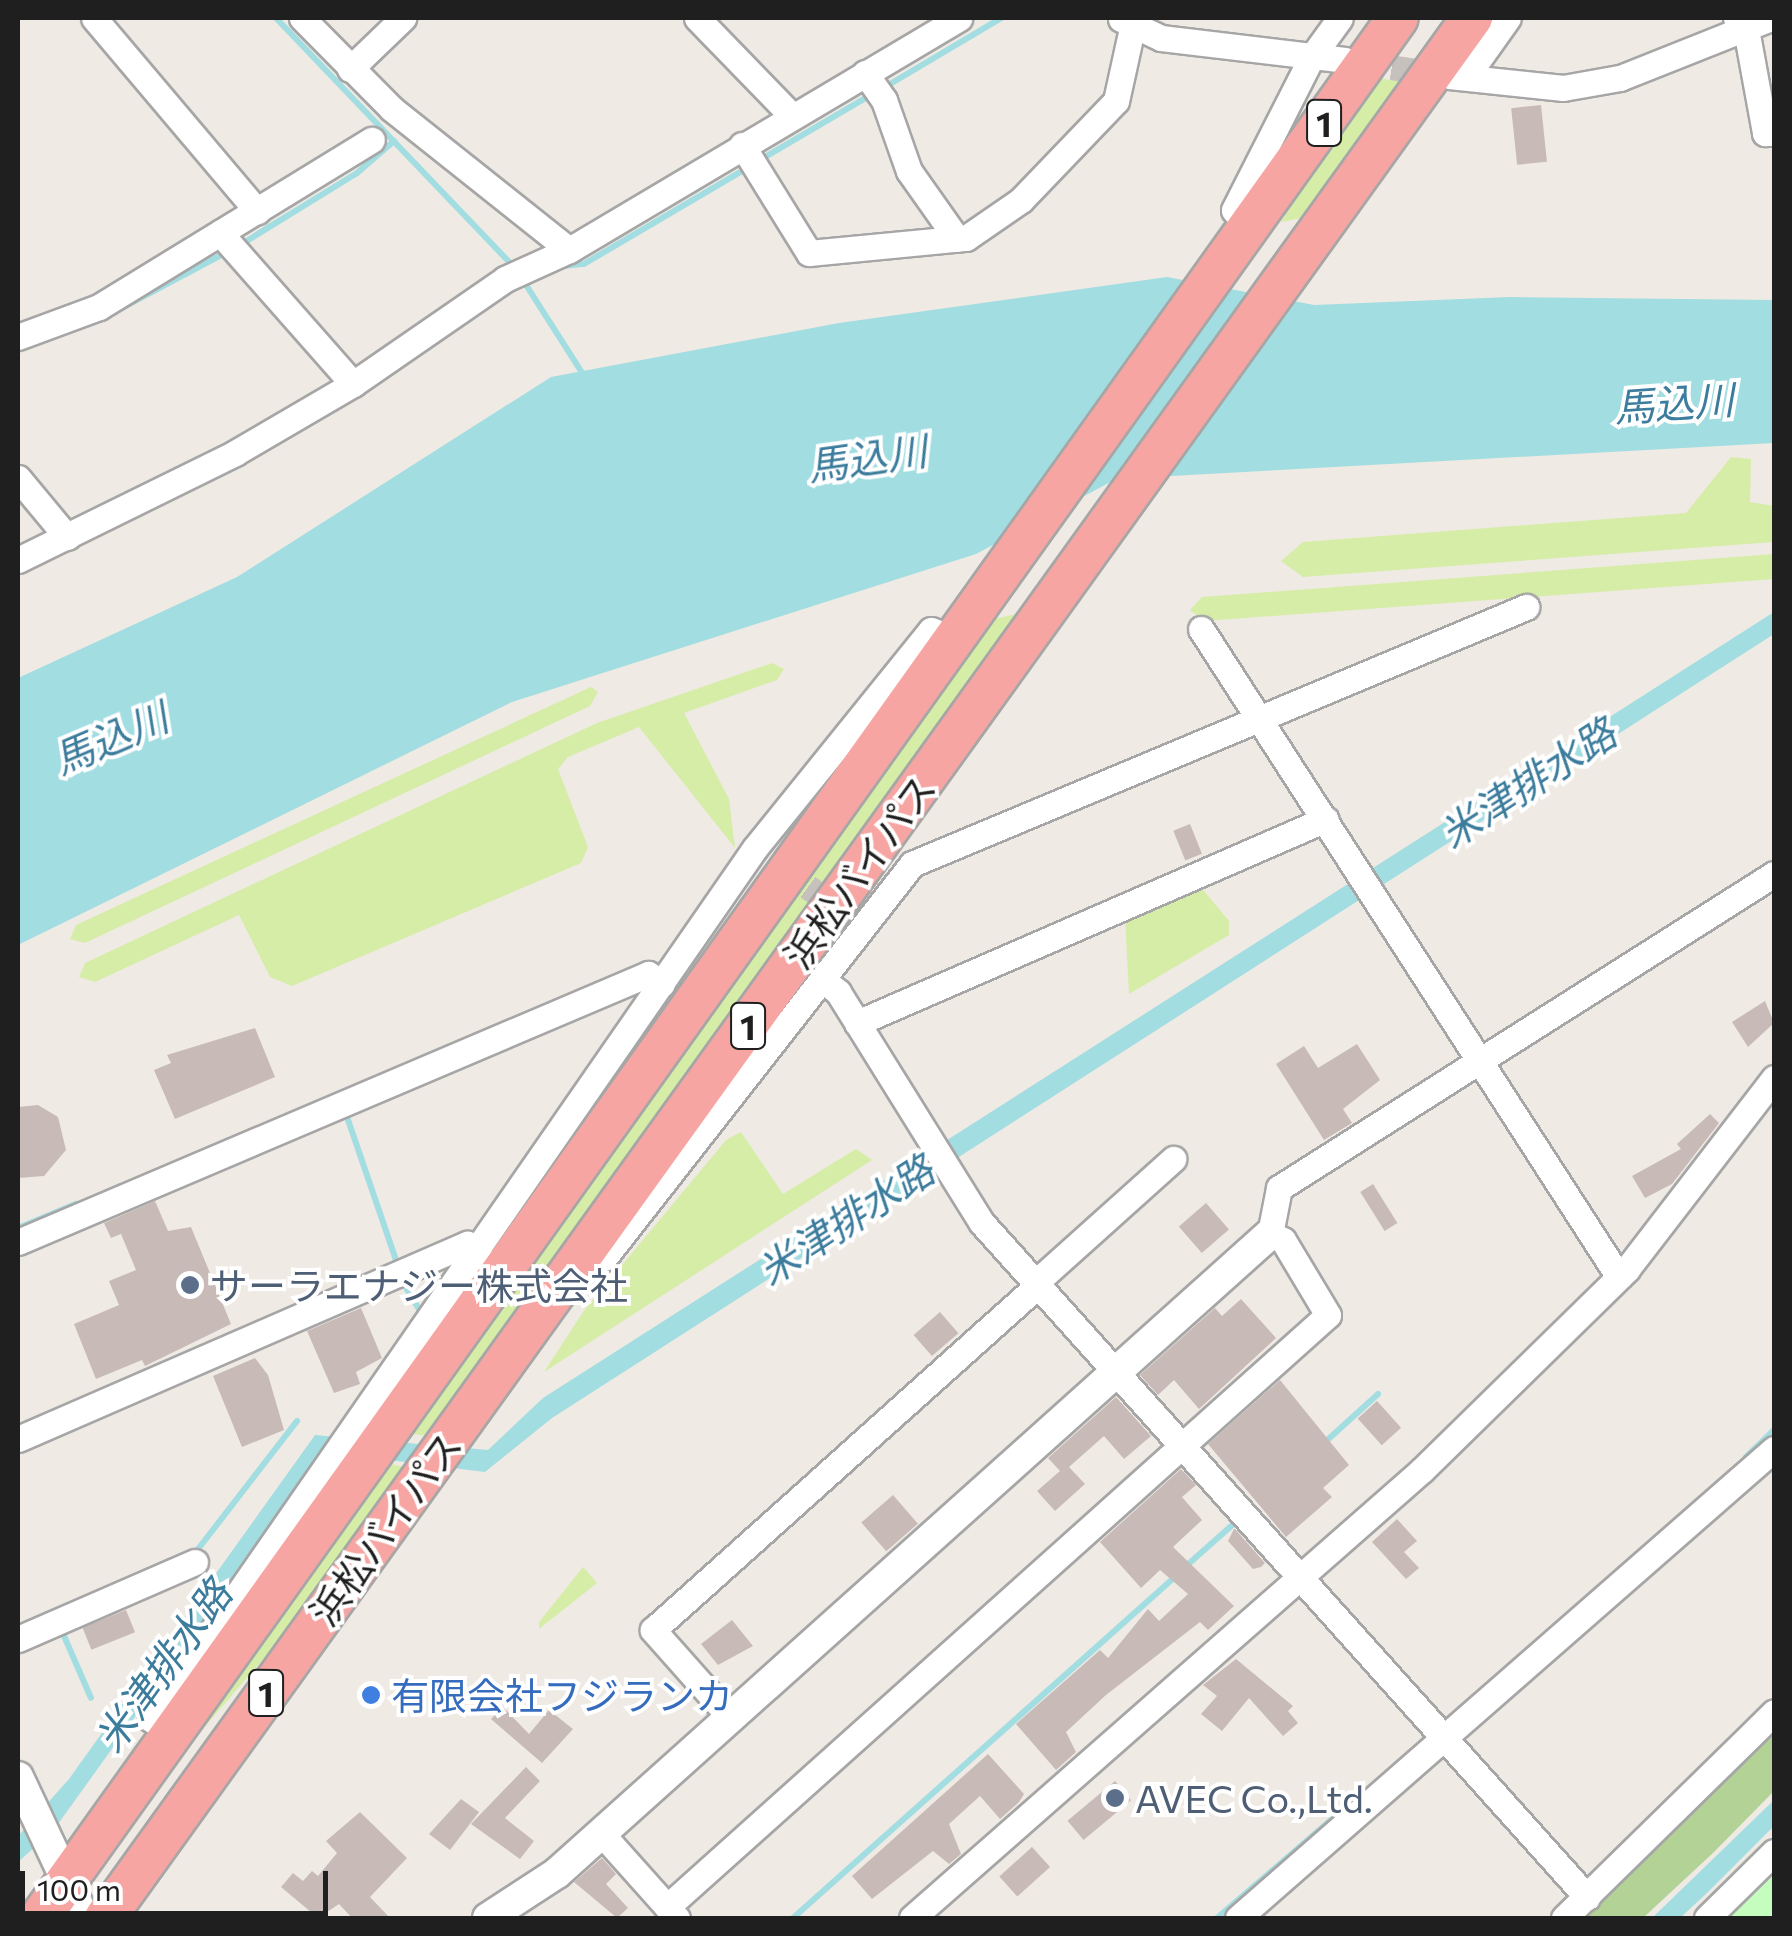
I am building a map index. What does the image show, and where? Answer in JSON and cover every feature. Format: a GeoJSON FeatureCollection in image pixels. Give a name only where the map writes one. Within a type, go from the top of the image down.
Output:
{"type":"FeatureCollection","features":[{"type":"Feature","properties":{"kind":"highway","name":"浜松バイパス"},"geometry":{"type":"LineString","coordinates":[[83,1902],[172,1734],[362,1446],[963,628],[1398,18]]}},
{"type":"Feature","properties":{"kind":"highway","name":"浜松バイパス"},"geometry":{"type":"LineString","coordinates":[[40,1918],[83,1902],[333,1600],[1472,18]]}},
{"type":"Feature","properties":{"kind":"street"},"geometry":{"type":"LineString","coordinates":[[94,18],[257,210]]}},
{"type":"Feature","properties":{"kind":"street"},"geometry":{"type":"LineString","coordinates":[[302,18],[350,69],[561,252]]}},
{"type":"Feature","properties":{"kind":"street"},"geometry":{"type":"LineString","coordinates":[[350,69],[403,18]]}},
{"type":"Feature","properties":{"kind":"street"},"geometry":{"type":"LineString","coordinates":[[697,18],[792,116]]}},
{"type":"Feature","properties":{"kind":"street"},"geometry":{"type":"LineString","coordinates":[[18,560],[354,384],[506,279],[561,252],[959,18]]}},
{"type":"Feature","properties":{"kind":"street"},"geometry":{"type":"LineString","coordinates":[[1250,229],[1234,210],[1310,58],[1340,18]]}},
{"type":"Feature","properties":{"kind":"street"},"geometry":{"type":"LineString","coordinates":[[1508,18],[1457,77],[1563,88],[1620,78],[1741,23],[1771,18]]}},
{"type":"Feature","properties":{"kind":"street"},"geometry":{"type":"LineString","coordinates":[[742,146],[810,253],[956,240],[1020,200],[1116,102],[1125,23],[1310,58],[1345,60]]}},
{"type":"Feature","properties":{"kind":"street"},"geometry":{"type":"LineString","coordinates":[[1741,23],[1765,134],[1774,133]]}},
{"type":"Feature","properties":{"kind":"street"},"geometry":{"type":"LineString","coordinates":[[865,73],[884,100],[910,171],[956,240]]}},
{"type":"Feature","properties":{"kind":"street"},"geometry":{"type":"LineString","coordinates":[[18,337],[99,306],[372,140]]}},
{"type":"Feature","properties":{"kind":"street"},"geometry":{"type":"LineString","coordinates":[[220,233],[354,384]]}},
{"type":"Feature","properties":{"kind":"street"},"geometry":{"type":"LineString","coordinates":[[18,478],[67,537]]}},
{"type":"Feature","properties":{"kind":"street"},"geometry":{"type":"LineString","coordinates":[[588,1246],[604,1258],[822,979],[855,920],[912,864],[1526,607]]}},
{"type":"Feature","properties":{"kind":"street"},"geometry":{"type":"LineString","coordinates":[[362,1446],[479,1252],[662,984],[764,855],[931,630],[963,628]]}},
{"type":"Feature","properties":{"kind":"street"},"geometry":{"type":"LineString","coordinates":[[1201,629],[1619,1277]]}},
{"type":"Feature","properties":{"kind":"street"},"geometry":{"type":"LineString","coordinates":[[858,1023],[1326,820]]}},
{"type":"Feature","properties":{"kind":"street"},"geometry":{"type":"LineString","coordinates":[[488,1918],[541,1886],[602,1833],[1270,1234],[1279,1188],[1774,874]]}},
{"type":"Feature","properties":{"kind":"street"},"geometry":{"type":"LineString","coordinates":[[18,1242],[648,974],[662,984]]}},
{"type":"Feature","properties":{"kind":"street"},"geometry":{"type":"LineString","coordinates":[[822,979],[858,1023],[982,1224],[1587,1898]]}},
{"type":"Feature","properties":{"kind":"street"},"geometry":{"type":"LineString","coordinates":[[912,1918],[1300,1578],[1619,1277],[1771,1091]]}},
{"type":"Feature","properties":{"kind":"street"},"geometry":{"type":"LineString","coordinates":[[731,1718],[653,1630],[1174,1159]]}},
{"type":"Feature","properties":{"kind":"street"},"geometry":{"type":"LineString","coordinates":[[602,1833],[672,1913],[1328,1315],[1282,1240],[1270,1234]]}},
{"type":"Feature","properties":{"kind":"street"},"geometry":{"type":"LineString","coordinates":[[18,1439],[467,1244],[479,1252]]}},
{"type":"Feature","properties":{"kind":"street"},"geometry":{"type":"LineString","coordinates":[[1238,1918],[1774,1449]]}},
{"type":"Feature","properties":{"kind":"street"},"geometry":{"type":"LineString","coordinates":[[18,1639],[195,1562]]}},
{"type":"Feature","properties":{"kind":"street"},"geometry":{"type":"LineString","coordinates":[[1564,1918],[1774,1712]]}},
{"type":"Feature","properties":{"kind":"street"},"geometry":{"type":"LineString","coordinates":[[18,1777],[83,1902]]}},
{"type":"Feature","properties":{"kind":"street"},"geometry":{"type":"LineString","coordinates":[[1707,1918],[1774,1852]]}},
{"type":"Feature","properties":{"kind":"green space"},"geometry":{"type":"Polygon","coordinates":[[[1373,77],[1407,83],[1312,216],[1281,222],[1373,77]]]}},
{"type":"Feature","properties":{"kind":"green space"},"geometry":{"type":"Polygon","coordinates":[[[1731,457],[1751,459],[1750,502],[1774,506],[1774,542],[1303,577],[1281,561],[1303,542],[1686,513],[1731,457]]]}},
{"type":"Feature","properties":{"kind":"green space"},"geometry":{"type":"Polygon","coordinates":[[[1774,554],[1774,579],[1204,621],[1190,610],[1202,597],[1774,554]]]}},
{"type":"Feature","properties":{"kind":"green space"},"geometry":{"type":"Polygon","coordinates":[[[1021,613],[434,1436],[408,1434],[973,642],[994,619],[1021,613]]]}},
{"type":"Feature","properties":{"kind":"green space"},"geometry":{"type":"Polygon","coordinates":[[[772,663],[784,669],[777,680],[684,713],[729,799],[735,848],[639,727],[568,757],[558,769],[588,847],[581,863],[292,986],[270,977],[239,915],[95,982],[79,977],[85,963],[597,723],[772,663]]]}},
{"type":"Feature","properties":{"kind":"green space"},"geometry":{"type":"Polygon","coordinates":[[[591,687],[598,692],[590,706],[85,943],[70,939],[76,925],[591,687]]]}},
{"type":"Feature","properties":{"kind":"green space"},"geometry":{"type":"Polygon","coordinates":[[[1200,886],[1229,921],[1229,935],[1129,994],[1125,918],[1200,886]]]}},
{"type":"Feature","properties":{"kind":"green space"},"geometry":{"type":"Polygon","coordinates":[[[741,1132],[783,1194],[856,1149],[872,1160],[544,1372],[583,1312],[726,1140],[741,1132]]]}},
{"type":"Feature","properties":{"kind":"green space"},"geometry":{"type":"Polygon","coordinates":[[[387,1463],[412,1469],[327,1585],[164,1774],[387,1463]]]}},
{"type":"Feature","properties":{"kind":"green space"},"geometry":{"type":"Polygon","coordinates":[[[583,1567],[597,1583],[539,1629],[539,1622],[583,1567]]]}},
{"type":"Feature","properties":{"kind":"green space"},"geometry":{"type":"Polygon","coordinates":[[[1774,1729],[1774,1791],[1714,1852],[1643,1918],[1582,1918],[1774,1729]]]}},
{"type":"Feature","properties":{"kind":"green space"},"geometry":{"type":"Polygon","coordinates":[[[1774,1863],[1774,1918],[1718,1918],[1774,1863]]]}},
{"type":"Feature","properties":{"kind":"water","name":"馬込川"},"geometry":{"type":"Polygon","coordinates":[[[1167,277],[1314,305],[1510,297],[1774,300],[1774,443],[1116,479],[976,554],[512,702],[18,945],[18,678],[237,577],[551,377],[839,323],[1167,277]]]}},
{"type":"Feature","properties":{"kind":"water","name":"米津排水路"},"geometry":{"type":"Polygon","coordinates":[[[1774,612],[1774,634],[552,1418],[485,1472],[325,1452],[53,1831],[18,1862],[18,1836],[69,1779],[315,1435],[488,1450],[543,1398],[1774,612]]]}},
{"type":"Feature","properties":{"kind":"water"},"geometry":{"type":"Polygon","coordinates":[[[1774,1800],[1774,1826],[1707,1893],[1680,1918],[1652,1918],[1774,1800]]]}},
{"type":"Feature","properties":{"kind":"building"},"geometry":{"type":"Polygon","coordinates":[[[1541,105],[1547,162],[1517,165],[1511,108],[1541,105]]]}},
{"type":"Feature","properties":{"kind":"building"},"geometry":{"type":"Polygon","coordinates":[[[1190,824],[1202,854],[1185,860],[1173,831],[1190,824]]]}},
{"type":"Feature","properties":{"kind":"building"},"geometry":{"type":"Polygon","coordinates":[[[1765,1001],[1774,1023],[1748,1047],[1732,1022],[1765,1001]]]}},
{"type":"Feature","properties":{"kind":"building"},"geometry":{"type":"Polygon","coordinates":[[[255,1028],[275,1077],[175,1119],[154,1070],[171,1063],[167,1055],[255,1028]]]}},
{"type":"Feature","properties":{"kind":"building"},"geometry":{"type":"Polygon","coordinates":[[[1357,1044],[1380,1080],[1343,1109],[1352,1123],[1324,1140],[1276,1064],[1304,1046],[1318,1068],[1357,1044]]]}},
{"type":"Feature","properties":{"kind":"building"},"geometry":{"type":"Polygon","coordinates":[[[38,1105],[58,1117],[66,1150],[44,1176],[18,1178],[18,1107],[38,1105]]]}},
{"type":"Feature","properties":{"kind":"building"},"geometry":{"type":"Polygon","coordinates":[[[1710,1114],[1719,1123],[1672,1184],[1645,1198],[1632,1176],[1681,1149],[1677,1144],[1710,1114]]]}},
{"type":"Feature","properties":{"kind":"building"},"geometry":{"type":"Polygon","coordinates":[[[1373,1184],[1397,1223],[1385,1231],[1360,1192],[1373,1184]]]}},
{"type":"Feature","properties":{"kind":"building"},"geometry":{"type":"Polygon","coordinates":[[[155,1201],[168,1231],[191,1227],[231,1324],[145,1366],[142,1360],[96,1379],[74,1324],[119,1305],[109,1281],[136,1270],[121,1234],[111,1238],[104,1223],[155,1201]]]}},
{"type":"Feature","properties":{"kind":"building"},"geometry":{"type":"Polygon","coordinates":[[[1206,1203],[1229,1229],[1202,1253],[1179,1227],[1206,1203]]]}},
{"type":"Feature","properties":{"kind":"building"},"geometry":{"type":"Polygon","coordinates":[[[1241,1299],[1276,1338],[1199,1409],[1174,1380],[1158,1395],[1140,1375],[1215,1308],[1222,1316],[1241,1299]]]}},
{"type":"Feature","properties":{"kind":"building"},"geometry":{"type":"Polygon","coordinates":[[[361,1308],[382,1358],[356,1372],[360,1384],[334,1393],[307,1331],[361,1308]]]}},
{"type":"Feature","properties":{"kind":"building"},"geometry":{"type":"Polygon","coordinates":[[[940,1312],[958,1333],[932,1356],[914,1335],[940,1312]]]}},
{"type":"Feature","properties":{"kind":"building"},"geometry":{"type":"Polygon","coordinates":[[[255,1358],[268,1375],[284,1430],[242,1447],[213,1376],[255,1358]]]}},
{"type":"Feature","properties":{"kind":"building"},"geometry":{"type":"Polygon","coordinates":[[[1280,1380],[1349,1465],[1323,1488],[1332,1497],[1286,1537],[1208,1444],[1280,1380]]]}},
{"type":"Feature","properties":{"kind":"building"},"geometry":{"type":"Polygon","coordinates":[[[1116,1397],[1151,1436],[1124,1459],[1104,1436],[1069,1467],[1085,1484],[1055,1511],[1037,1491],[1060,1471],[1048,1458],[1116,1397]]]}},
{"type":"Feature","properties":{"kind":"building"},"geometry":{"type":"Polygon","coordinates":[[[1377,1401],[1401,1428],[1382,1445],[1358,1418],[1377,1401]]]}},
{"type":"Feature","properties":{"kind":"building"},"geometry":{"type":"Polygon","coordinates":[[[1181,1469],[1196,1485],[1182,1497],[1202,1520],[1173,1547],[1234,1606],[1208,1630],[1200,1622],[1106,1695],[1066,1732],[1076,1752],[1056,1770],[1016,1724],[1100,1650],[1108,1658],[1148,1609],[1159,1621],[1188,1594],[1160,1570],[1141,1588],[1100,1542],[1181,1469]]]}},
{"type":"Feature","properties":{"kind":"building"},"geometry":{"type":"Polygon","coordinates":[[[893,1495],[918,1524],[886,1551],[861,1523],[893,1495]]]}},
{"type":"Feature","properties":{"kind":"building"},"geometry":{"type":"Polygon","coordinates":[[[1397,1519],[1417,1541],[1404,1552],[1419,1568],[1406,1579],[1372,1542],[1397,1519]]]}},
{"type":"Feature","properties":{"kind":"building"},"geometry":{"type":"Polygon","coordinates":[[[1234,1529],[1265,1563],[1261,1567],[1253,1569],[1228,1541],[1234,1529]]]}},
{"type":"Feature","properties":{"kind":"building"},"geometry":{"type":"Polygon","coordinates":[[[126,1610],[135,1632],[91,1650],[82,1628],[126,1610]]]}},
{"type":"Feature","properties":{"kind":"building"},"geometry":{"type":"Polygon","coordinates":[[[732,1620],[753,1646],[718,1665],[701,1644],[732,1620]]]}},
{"type":"Feature","properties":{"kind":"building"},"geometry":{"type":"Polygon","coordinates":[[[1236,1659],[1293,1706],[1288,1711],[1298,1723],[1283,1736],[1249,1698],[1222,1731],[1201,1714],[1217,1696],[1203,1685],[1236,1659]]]}},
{"type":"Feature","properties":{"kind":"building"},"geometry":{"type":"Polygon","coordinates":[[[503,1707],[529,1734],[549,1710],[573,1729],[542,1763],[491,1719],[503,1707]]]}},
{"type":"Feature","properties":{"kind":"building"},"geometry":{"type":"Polygon","coordinates":[[[988,1754],[1024,1794],[1019,1802],[1000,1819],[980,1796],[949,1824],[961,1854],[949,1864],[933,1851],[872,1899],[852,1876],[988,1754]]]}},
{"type":"Feature","properties":{"kind":"building"},"geometry":{"type":"Polygon","coordinates":[[[526,1767],[540,1781],[505,1818],[534,1841],[520,1859],[471,1824],[526,1767]]]}},
{"type":"Feature","properties":{"kind":"building"},"geometry":{"type":"Polygon","coordinates":[[[1115,1781],[1131,1800],[1084,1840],[1068,1821],[1115,1781]]]}},
{"type":"Feature","properties":{"kind":"building"},"geometry":{"type":"Polygon","coordinates":[[[461,1799],[479,1812],[450,1850],[429,1834],[461,1799]]]}},
{"type":"Feature","properties":{"kind":"building"},"geometry":{"type":"Polygon","coordinates":[[[360,1812],[407,1858],[370,1897],[390,1918],[352,1918],[339,1904],[318,1918],[281,1887],[293,1873],[303,1881],[312,1871],[318,1876],[337,1853],[326,1841],[360,1812]]]}},
{"type":"Feature","properties":{"kind":"building"},"geometry":{"type":"Polygon","coordinates":[[[1032,1847],[1050,1867],[1017,1897],[999,1876],[1032,1847]]]}},
{"type":"Feature","properties":{"kind":"building"},"geometry":{"type":"Polygon","coordinates":[[[602,1858],[616,1874],[606,1884],[628,1908],[617,1918],[574,1882],[602,1858]]]}},
{"type":"Feature","properties":{"kind":"waterway"},"geometry":{"type":"LineString","coordinates":[[276,18],[514,267]]}},
{"type":"Feature","properties":{"kind":"waterway"},"geometry":{"type":"LineString","coordinates":[[885,87],[1001,18]]}},
{"type":"Feature","properties":{"kind":"waterway"},"geometry":{"type":"LineString","coordinates":[[760,160],[874,93]]}},
{"type":"Feature","properties":{"kind":"waterway"},"geometry":{"type":"LineString","coordinates":[[240,245],[357,173],[394,141]]}},
{"type":"Feature","properties":{"kind":"waterway"},"geometry":{"type":"LineString","coordinates":[[554,267],[584,264],[749,167]]}},
{"type":"Feature","properties":{"kind":"waterway"},"geometry":{"type":"LineString","coordinates":[[116,311],[229,251]]}},
{"type":"Feature","properties":{"kind":"waterway"},"geometry":{"type":"LineString","coordinates":[[521,277],[584,376]]}},
{"type":"Feature","properties":{"kind":"waterway"},"geometry":{"type":"LineString","coordinates":[[345,1111],[398,1266]]}},
{"type":"Feature","properties":{"kind":"waterway"},"geometry":{"type":"LineString","coordinates":[[18,1228],[76,1204]]}},
{"type":"Feature","properties":{"kind":"waterway"},"geometry":{"type":"LineString","coordinates":[[405,1286],[422,1314]]}},
{"type":"Feature","properties":{"kind":"waterway"},"geometry":{"type":"LineString","coordinates":[[1324,1443],[1378,1394]]}},
{"type":"Feature","properties":{"kind":"waterway","name":"米津排水路"},"geometry":{"type":"LineString","coordinates":[[195,1553],[297,1421]]}},
{"type":"Feature","properties":{"kind":"waterway"},"geometry":{"type":"LineString","coordinates":[[1746,1457],[1774,1430]]}},
{"type":"Feature","properties":{"kind":"waterway"},"geometry":{"type":"LineString","coordinates":[[1185,1567],[1239,1519]]}},
{"type":"Feature","properties":{"kind":"waterway"},"geometry":{"type":"LineString","coordinates":[[793,1918],[1176,1576]]}},
{"type":"Feature","properties":{"kind":"waterway","name":"米津排水路"},"geometry":{"type":"LineString","coordinates":[[61,1629],[91,1698]]}},
{"type":"Feature","properties":{"kind":"waterway"},"geometry":{"type":"LineString","coordinates":[[1217,1918],[1346,1807]]}},
{"type":"Feature","properties":{"kind":"tunnel"},"geometry":{"type":"LineString","coordinates":[[1355,62],[1444,75]]}},
{"type":"Feature","properties":{"kind":"tunnel"},"geometry":{"type":"LineString","coordinates":[[778,865],[843,912]]}},
{"type":"Feature","properties":{"kind":"place","name":"サーラエナジー株式会社"},"geometry":{"type":"Point","coordinates":[190,1285]}},
{"type":"Feature","properties":{"kind":"place","name":"有限会社フジランカ"},"geometry":{"type":"Point","coordinates":[371,1695]}},
{"type":"Feature","properties":{"kind":"place","name":"AVEC Co.,Ltd."},"geometry":{"type":"Point","coordinates":[1115,1798]}}]}
